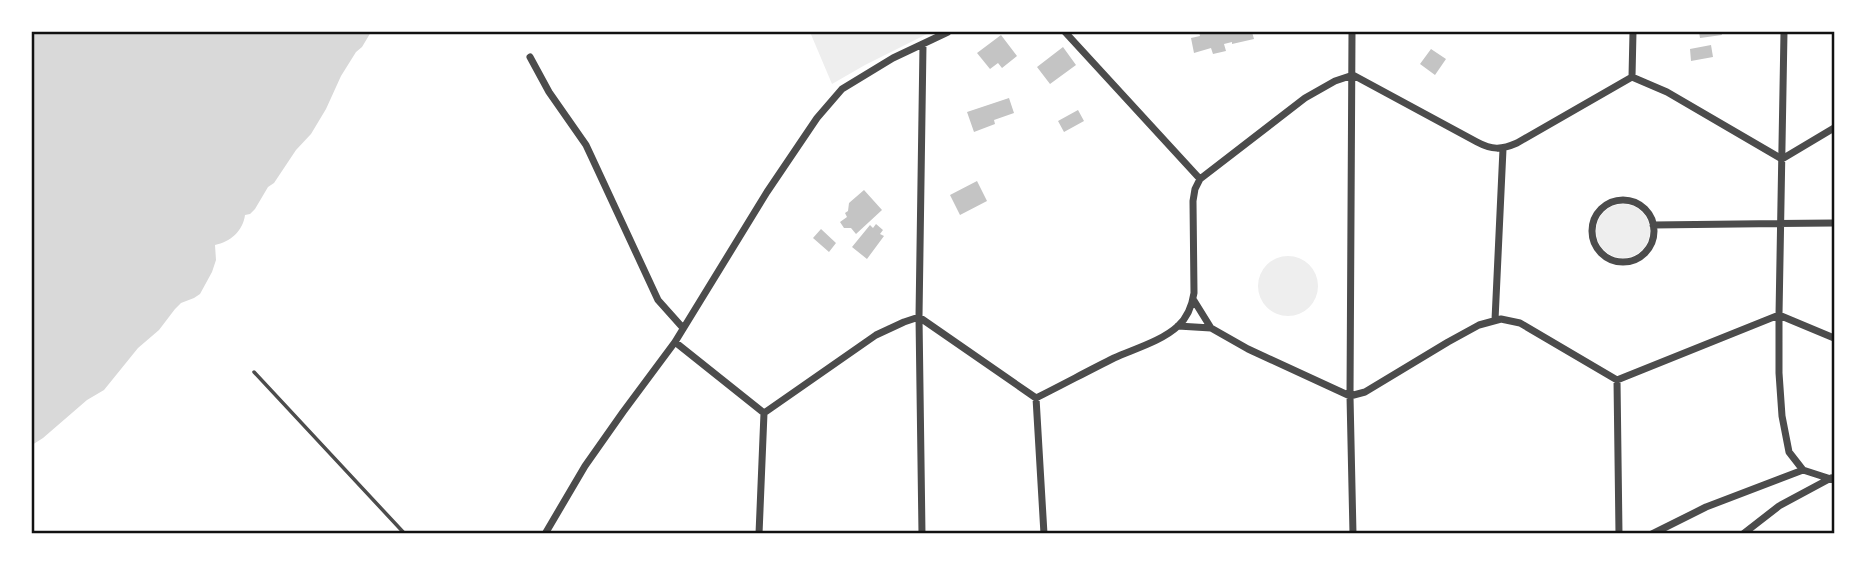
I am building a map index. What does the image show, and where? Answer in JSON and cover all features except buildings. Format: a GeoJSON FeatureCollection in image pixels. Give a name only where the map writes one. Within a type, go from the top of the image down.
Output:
{"type":"FeatureCollection","features":[{"type":"Feature","properties":{"kind":"street"},"geometry":{"type":"LineString","coordinates":[[545,534],[600,444],[675,342],[767,192],[817,118],[842,89],[893,58],[948,32]]}},
{"type":"Feature","properties":{"kind":"street"},"geometry":{"type":"LineString","coordinates":[[1065,32],[1200,179]]}},
{"type":"Feature","properties":{"kind":"street"},"geometry":{"type":"LineString","coordinates":[[1352,32],[1350,396],[1353,534]]}},
{"type":"Feature","properties":{"kind":"street"},"geometry":{"type":"LineString","coordinates":[[1632,77],[1633,32]]}},
{"type":"Feature","properties":{"kind":"street"},"geometry":{"type":"LineString","coordinates":[[1784,32],[1779,373],[1789,452],[1803,470]]}},
{"type":"Feature","properties":{"kind":"street"},"geometry":{"type":"LineString","coordinates":[[922,534],[919,317],[923,45]]}},
{"type":"Feature","properties":{"kind":"street"},"geometry":{"type":"LineString","coordinates":[[530,57],[549,92],[590,152],[658,300],[683,328]]}},
{"type":"Feature","properties":{"kind":"street"},"geometry":{"type":"LineString","coordinates":[[1036,398],[1178,326],[1186,317],[1193,299],[1193,201],[1200,179],[1305,98],[1335,81],[1353,75],[1491,149],[1503,149],[1632,77]]}},
{"type":"Feature","properties":{"kind":"street"},"geometry":{"type":"LineString","coordinates":[[1632,77],[1667,92],[1782,159]]}},
{"type":"Feature","properties":{"kind":"street"},"geometry":{"type":"LineString","coordinates":[[1782,159],[1835,128]]}},
{"type":"Feature","properties":{"kind":"street"},"geometry":{"type":"LineString","coordinates":[[1495,320],[1503,149]]}},
{"type":"Feature","properties":{"kind":"street"},"geometry":{"type":"LineString","coordinates":[[1619,200],[1639,205],[1647,212],[1653,225],[1654,236],[1649,248],[1642,256],[1632,261],[1610,260],[1596,248],[1592,238],[1594,219],[1600,210],[1619,200]]}},
{"type":"Feature","properties":{"kind":"street"},"geometry":{"type":"LineString","coordinates":[[1653,225],[1835,223]]}},
{"type":"Feature","properties":{"kind":"street"},"geometry":{"type":"LineString","coordinates":[[1193,299],[1211,328]]}},
{"type":"Feature","properties":{"kind":"street"},"geometry":{"type":"LineString","coordinates":[[1617,380],[1779,315],[1835,338]]}},
{"type":"Feature","properties":{"kind":"street"},"geometry":{"type":"LineString","coordinates":[[919,317],[1036,398]]}},
{"type":"Feature","properties":{"kind":"street"},"geometry":{"type":"LineString","coordinates":[[764,413],[876,335],[919,317]]}},
{"type":"Feature","properties":{"kind":"street"},"geometry":{"type":"LineString","coordinates":[[1178,326],[1211,328],[1248,349],[1350,396],[1365,392],[1479,325],[1501,319],[1520,323],[1617,380]]}},
{"type":"Feature","properties":{"kind":"street"},"geometry":{"type":"LineString","coordinates":[[675,342],[764,413]]}},
{"type":"Feature","properties":{"kind":"street"},"geometry":{"type":"LineString","coordinates":[[1617,380],[1619,534]]}},
{"type":"Feature","properties":{"kind":"street"},"geometry":{"type":"LineString","coordinates":[[1036,398],[1044,534]]}},
{"type":"Feature","properties":{"kind":"street"},"geometry":{"type":"LineString","coordinates":[[759,534],[764,413]]}},
{"type":"Feature","properties":{"kind":"street"},"geometry":{"type":"LineString","coordinates":[[1652,534],[1706,507],[1803,470],[1833,478]]}},
{"type":"Feature","properties":{"kind":"street"},"geometry":{"type":"LineString","coordinates":[[1743,534],[1779,506],[1833,478]]}},
{"type":"Feature","properties":{"kind":"lane"},"geometry":{"type":"LineString","coordinates":[[254,372],[405,534]]}},
{"type":"Feature","properties":{"kind":"shaded area"},"geometry":{"type":"Polygon","coordinates":[[[32,32],[371,32],[341,76],[311,134],[296,150],[274,183],[268,187],[255,209],[245,215],[239,231],[215,245],[216,260],[200,294],[175,309],[159,330],[138,348],[104,390],[87,400],[32,445],[32,32]]]}},
{"type":"Feature","properties":{"kind":"shaded area"},"geometry":{"type":"Polygon","coordinates":[[[810,32],[931,32],[832,84],[810,32]]]}},
{"type":"Feature","properties":{"kind":"shaded area"},"geometry":{"type":"Polygon","coordinates":[[[1623,204],[1642,212],[1650,231],[1642,250],[1623,258],[1604,250],[1596,231],[1604,212],[1623,204]]]}},
{"type":"Feature","properties":{"kind":"shaded area"},"geometry":{"type":"Polygon","coordinates":[[[1282,256],[1294,256],[1310,264],[1316,274],[1316,298],[1310,308],[1294,316],[1282,316],[1266,308],[1258,292],[1258,280],[1266,264],[1282,256]]]}}]}
